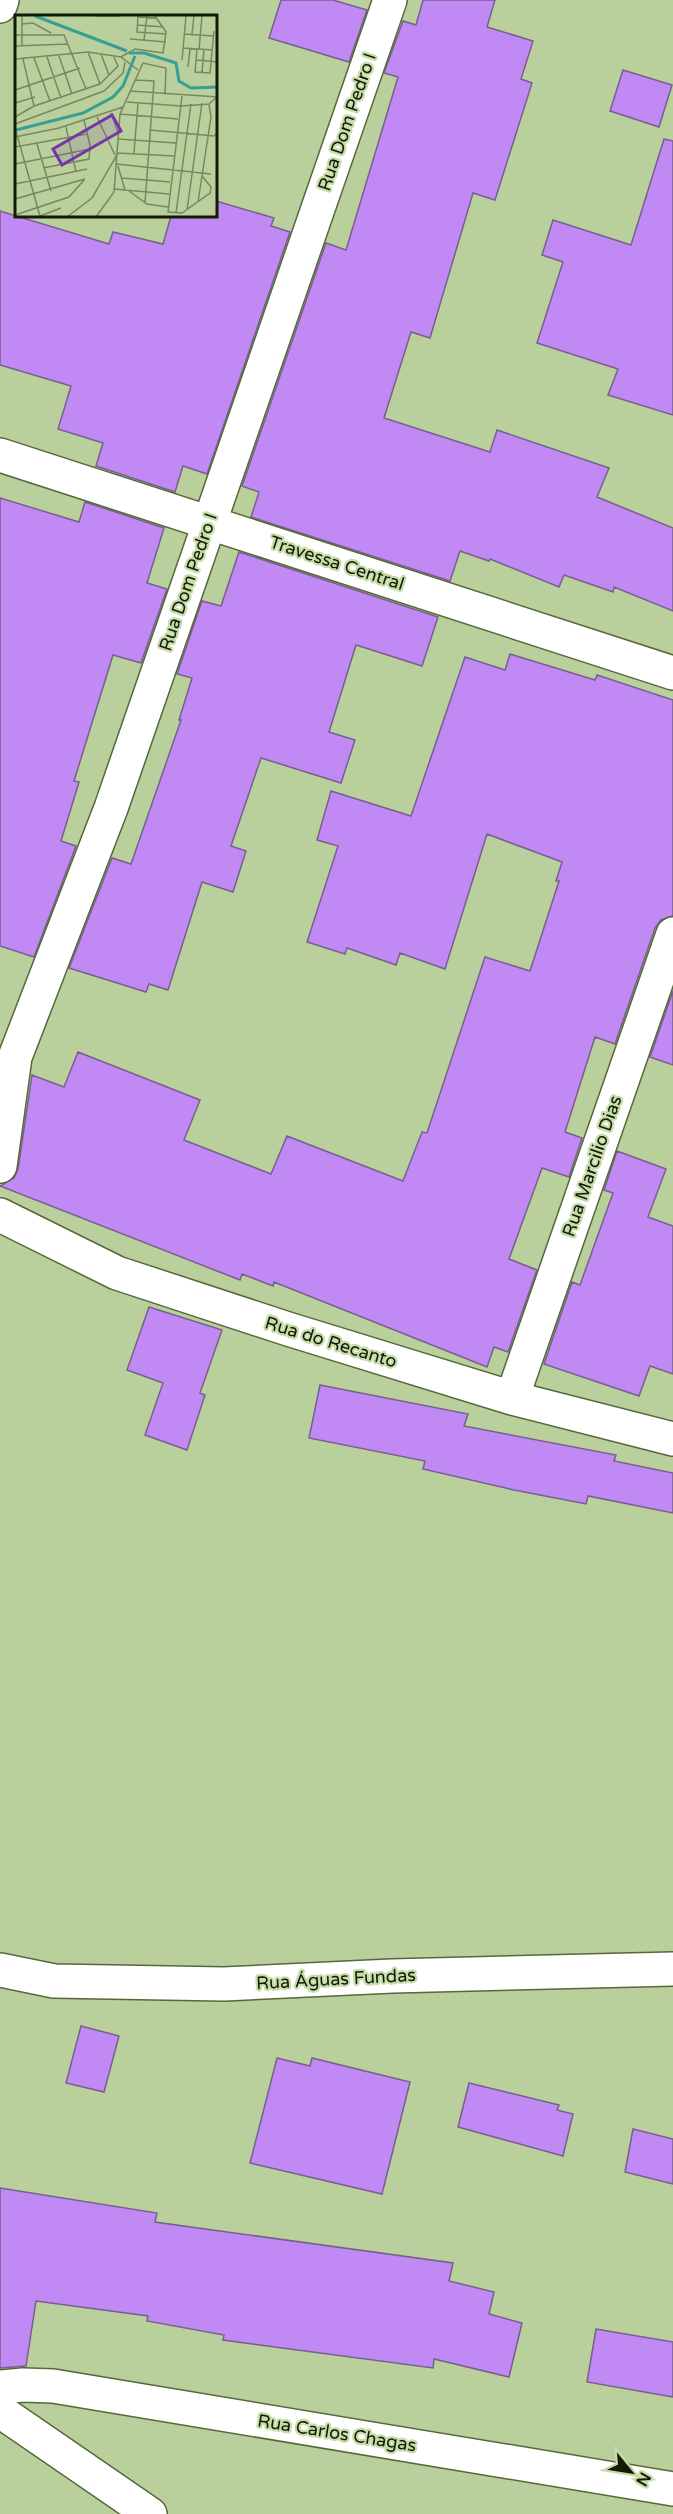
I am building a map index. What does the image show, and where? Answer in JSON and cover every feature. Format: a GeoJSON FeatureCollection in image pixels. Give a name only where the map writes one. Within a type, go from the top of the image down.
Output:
{"type":"FeatureCollection","features":[{"type":"Feature","properties":{"kind":"street"},"geometry":{"type":"LineString","coordinates":[[0,6],[2,0]]}},
{"type":"Feature","properties":{"kind":"street","name":"Rua Dom Pedro I"},"geometry":{"type":"LineString","coordinates":[[0,1166],[15,1057],[111,808],[390,0]]}},
{"type":"Feature","properties":{"kind":"street","name":"Travessa Central"},"geometry":{"type":"LineString","coordinates":[[0,455],[673,673]]}},
{"type":"Feature","properties":{"kind":"street","name":"Rua Marcilio Dias"},"geometry":{"type":"LineString","coordinates":[[512,1398],[673,934]]}},
{"type":"Feature","properties":{"kind":"street","name":"Rua do Recanto"},"geometry":{"type":"LineString","coordinates":[[0,1215],[117,1273],[512,1398],[673,1439]]}},
{"type":"Feature","properties":{"kind":"street","name":"Rua Águas Fundas"},"geometry":{"type":"LineString","coordinates":[[0,1970],[54,1981],[224,1984],[403,1976],[673,1969]]}},
{"type":"Feature","properties":{"kind":"street","name":"Rua Carlos Chagas"},"geometry":{"type":"LineString","coordinates":[[0,2387],[53,2386],[673,2489]]}},
{"type":"Feature","properties":{"kind":"street"},"geometry":{"type":"LineString","coordinates":[[0,2411],[150,2514]]}},
{"type":"Feature","properties":{"kind":"building"},"geometry":{"type":"Polygon","coordinates":[[[281,0],[333,0],[367,10],[349,62],[269,38],[281,0]]]}},
{"type":"Feature","properties":{"kind":"building"},"geometry":{"type":"Polygon","coordinates":[[[423,0],[495,0],[487,27],[533,41],[521,79],[532,83],[495,200],[473,193],[430,338],[411,332],[384,418],[490,452],[497,430],[609,468],[597,497],[673,528],[673,611],[614,587],[613,592],[564,575],[559,587],[490,559],[489,561],[460,551],[450,581],[251,517],[259,492],[242,486],[326,243],[346,250],[398,77],[384,73],[403,21],[416,25],[423,0]]]}},
{"type":"Feature","properties":{"kind":"building"},"geometry":{"type":"Polygon","coordinates":[[[623,70],[672,85],[659,127],[610,111],[623,70]]]}},
{"type":"Feature","properties":{"kind":"building"},"geometry":{"type":"Polygon","coordinates":[[[664,139],[673,141],[673,415],[608,395],[618,369],[537,343],[563,262],[542,255],[553,220],[631,245],[664,139]]]}},
{"type":"Feature","properties":{"kind":"building"},"geometry":{"type":"Polygon","coordinates":[[[218,202],[274,218],[271,226],[290,232],[207,474],[183,466],[175,492],[96,466],[103,443],[58,429],[71,386],[0,365],[0,211],[15,216],[15,218],[23,218],[109,244],[113,232],[163,244],[170,218],[218,218],[218,202]]]}},
{"type":"Feature","properties":{"kind":"building"},"geometry":{"type":"Polygon","coordinates":[[[0,498],[79,522],[85,502],[164,528],[147,583],[167,589],[141,663],[113,655],[74,781],[79,782],[61,841],[76,846],[34,957],[0,946],[0,498]]]}},
{"type":"Feature","properties":{"kind":"building"},"geometry":{"type":"Polygon","coordinates":[[[239,552],[438,617],[422,666],[356,645],[329,732],[355,740],[341,783],[261,758],[231,846],[246,851],[233,892],[202,882],[168,990],[149,984],[146,992],[69,968],[112,858],[131,864],[181,720],[179,720],[192,678],[177,674],[202,601],[221,606],[239,552]]]}},
{"type":"Feature","properties":{"kind":"building"},"geometry":{"type":"Polygon","coordinates":[[[510,654],[595,680],[597,675],[673,700],[673,916],[661,920],[655,928],[615,1044],[595,1037],[565,1132],[582,1138],[569,1177],[542,1168],[509,1259],[537,1270],[508,1352],[494,1347],[487,1367],[274,1282],[273,1286],[242,1274],[240,1280],[0,1186],[14,1178],[18,1169],[32,1075],[64,1087],[78,1052],[200,1100],[184,1140],[271,1174],[287,1136],[403,1181],[422,1132],[427,1133],[485,957],[530,971],[559,881],[556,881],[562,862],[487,834],[445,969],[400,953],[396,965],[347,948],[345,954],[307,942],[338,846],[317,840],[331,791],[411,816],[465,657],[505,670],[510,654]]]}},
{"type":"Feature","properties":{"kind":"building"},"geometry":{"type":"Polygon","coordinates":[[[673,991],[673,1065],[650,1057],[673,991]]]}},
{"type":"Feature","properties":{"kind":"building"},"geometry":{"type":"Polygon","coordinates":[[[617,1151],[666,1169],[648,1217],[673,1226],[673,1374],[650,1366],[639,1396],[544,1364],[572,1282],[580,1285],[613,1193],[604,1190],[617,1151]]]}},
{"type":"Feature","properties":{"kind":"building"},"geometry":{"type":"Polygon","coordinates":[[[149,1307],[222,1330],[200,1393],[205,1395],[187,1450],[145,1435],[163,1383],[127,1370],[149,1307]]]}},
{"type":"Feature","properties":{"kind":"building"},"geometry":{"type":"Polygon","coordinates":[[[320,1385],[468,1414],[464,1426],[616,1455],[614,1461],[673,1473],[673,1513],[588,1496],[586,1504],[514,1490],[423,1469],[425,1461],[309,1438],[320,1385]]]}},
{"type":"Feature","properties":{"kind":"building"},"geometry":{"type":"Polygon","coordinates":[[[81,2026],[119,2036],[104,2092],[66,2083],[81,2026]]]}},
{"type":"Feature","properties":{"kind":"building"},"geometry":{"type":"Polygon","coordinates":[[[277,2058],[310,2066],[312,2058],[410,2082],[382,2194],[250,2163],[277,2058]]]}},
{"type":"Feature","properties":{"kind":"building"},"geometry":{"type":"Polygon","coordinates":[[[469,2083],[559,2105],[557,2110],[573,2114],[563,2156],[458,2127],[469,2083]]]}},
{"type":"Feature","properties":{"kind":"building"},"geometry":{"type":"Polygon","coordinates":[[[633,2129],[673,2139],[673,2184],[625,2172],[633,2129]]]}},
{"type":"Feature","properties":{"kind":"building"},"geometry":{"type":"Polygon","coordinates":[[[0,2188],[157,2213],[155,2222],[453,2263],[449,2281],[494,2292],[489,2314],[522,2323],[509,2377],[434,2359],[433,2368],[223,2340],[224,2335],[147,2321],[148,2316],[36,2301],[26,2366],[0,2368],[0,2188]]]}},
{"type":"Feature","properties":{"kind":"building"},"geometry":{"type":"Polygon","coordinates":[[[596,2329],[673,2342],[673,2397],[587,2382],[596,2329]]]}}]}
